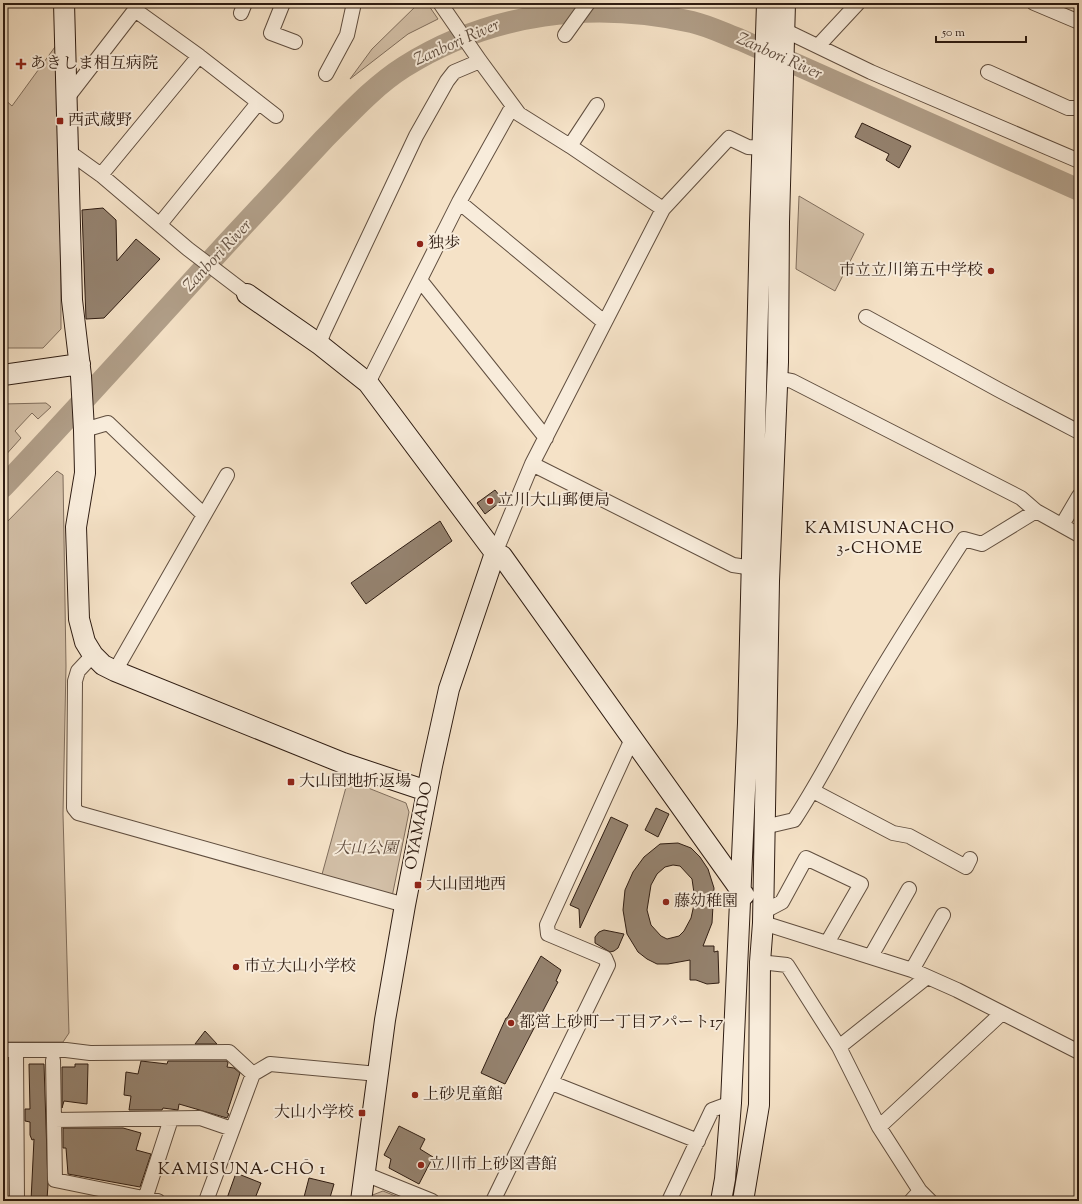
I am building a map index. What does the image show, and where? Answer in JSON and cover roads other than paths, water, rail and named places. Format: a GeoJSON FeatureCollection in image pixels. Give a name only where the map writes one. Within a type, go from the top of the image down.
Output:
{"type":"FeatureCollection","features":[{"type":"Feature","properties":{"kind":"street"},"geometry":{"type":"LineString","coordinates":[[64,3],[72,300],[81,370],[84,428],[85,473],[76,527],[79,619],[80,632],[84,642],[93,655],[103,665],[115,671],[344,763],[427,791]]}},
{"type":"Feature","properties":{"kind":"street"},"geometry":{"type":"LineString","coordinates":[[283,3],[271,33],[295,42]]}},
{"type":"Feature","properties":{"kind":"street"},"geometry":{"type":"LineString","coordinates":[[326,74],[347,35],[354,3]]}},
{"type":"Feature","properties":{"kind":"street"},"geometry":{"type":"LineString","coordinates":[[440,3],[512,107],[519,114],[570,146],[663,209]]}},
{"type":"Feature","properties":{"kind":"street"},"geometry":{"type":"LineString","coordinates":[[565,35],[588,3]]}},
{"type":"Feature","properties":{"kind":"street"},"geometry":{"type":"LineString","coordinates":[[721,1201],[725,1179],[731,1103],[741,891],[753,568],[757,350],[783,78],[778,35],[767,3]]}},
{"type":"Feature","properties":{"kind":"street"},"geometry":{"type":"LineString","coordinates":[[744,1201],[759,1105],[760,962],[763,917],[769,581],[777,370],[769,223],[763,148],[765,71],[778,35],[785,3]]}},
{"type":"Feature","properties":{"kind":"street"},"geometry":{"type":"LineString","coordinates":[[818,46],[858,3]]}},
{"type":"Feature","properties":{"kind":"street"},"geometry":{"type":"LineString","coordinates":[[1034,3],[1079,22]]}},
{"type":"Feature","properties":{"kind":"street"},"geometry":{"type":"LineString","coordinates":[[67,98],[135,10],[199,56],[276,116]]}},
{"type":"Feature","properties":{"kind":"street"},"geometry":{"type":"LineString","coordinates":[[778,35],[818,46],[871,72],[1077,155]]}},
{"type":"Feature","properties":{"kind":"street"},"geometry":{"type":"LineString","coordinates":[[101,175],[199,56]]}},
{"type":"Feature","properties":{"kind":"street"},"geometry":{"type":"LineString","coordinates":[[319,344],[388,193],[416,136],[454,72],[478,59]]}},
{"type":"Feature","properties":{"kind":"street"},"geometry":{"type":"LineString","coordinates":[[988,72],[1068,108],[1079,108]]}},
{"type":"Feature","properties":{"kind":"street"},"geometry":{"type":"LineString","coordinates":[[160,224],[258,103]]}},
{"type":"Feature","properties":{"kind":"street"},"geometry":{"type":"LineString","coordinates":[[570,146],[598,105]]}},
{"type":"Feature","properties":{"kind":"street"},"geometry":{"type":"LineString","coordinates":[[368,383],[459,202],[512,107]]}},
{"type":"Feature","properties":{"kind":"street"},"geometry":{"type":"LineString","coordinates":[[496,553],[532,464],[663,209],[729,138],[748,147],[763,148]]}},
{"type":"Feature","properties":{"kind":"street"},"geometry":{"type":"LineString","coordinates":[[69,152],[101,175],[188,249],[247,294],[319,344],[368,383],[496,553],[502,556],[741,891],[763,917],[827,943],[912,970],[1079,1052]]}},
{"type":"Feature","properties":{"kind":"street"},"geometry":{"type":"LineString","coordinates":[[459,202],[604,322]]}},
{"type":"Feature","properties":{"kind":"street"},"geometry":{"type":"LineString","coordinates":[[420,280],[546,438]]}},
{"type":"Feature","properties":{"kind":"street"},"geometry":{"type":"LineString","coordinates":[[866,317],[1079,432]]}},
{"type":"Feature","properties":{"kind":"street"},"geometry":{"type":"LineString","coordinates":[[757,350],[762,362],[770,365],[792,381],[1021,498],[1036,511],[1079,534]]}},
{"type":"Feature","properties":{"kind":"street"},"geometry":{"type":"LineString","coordinates":[[3,365],[81,370]]}},
{"type":"Feature","properties":{"kind":"street"},"geometry":{"type":"LineString","coordinates":[[3,374],[81,370]]}},
{"type":"Feature","properties":{"kind":"street"},"geometry":{"type":"LineString","coordinates":[[84,428],[108,423],[204,515]]}},
{"type":"Feature","properties":{"kind":"street"},"geometry":{"type":"LineString","coordinates":[[532,464],[733,565],[753,568]]}},
{"type":"Feature","properties":{"kind":"street"},"geometry":{"type":"LineString","coordinates":[[115,671],[227,475]]}},
{"type":"Feature","properties":{"kind":"street"},"geometry":{"type":"LineString","coordinates":[[1062,525],[1079,496]]}},
{"type":"Feature","properties":{"kind":"street"},"geometry":{"type":"LineString","coordinates":[[764,827],[794,820],[813,791],[898,641],[964,539],[982,544],[1036,511]]}},
{"type":"Feature","properties":{"kind":"street","name":"OYAMADO"},"geometry":{"type":"LineString","coordinates":[[361,1201],[378,1074],[405,905],[427,791],[449,689],[496,553]]}},
{"type":"Feature","properties":{"kind":"street"},"geometry":{"type":"LineString","coordinates":[[93,655],[78,672],[75,681],[74,808],[78,813],[405,905]]}},
{"type":"Feature","properties":{"kind":"street"},"geometry":{"type":"LineString","coordinates":[[493,1201],[552,1083],[608,965],[605,958],[548,934],[547,925],[632,739]]}},
{"type":"Feature","properties":{"kind":"street"},"geometry":{"type":"LineString","coordinates":[[813,791],[892,834],[909,836],[966,867],[970,858]]}},
{"type":"Feature","properties":{"kind":"street"},"geometry":{"type":"LineString","coordinates":[[763,917],[782,902],[806,858],[861,884],[827,943]]}},
{"type":"Feature","properties":{"kind":"street"},"geometry":{"type":"LineString","coordinates":[[871,956],[909,889]]}},
{"type":"Feature","properties":{"kind":"street"},"geometry":{"type":"LineString","coordinates":[[912,970],[943,915]]}},
{"type":"Feature","properties":{"kind":"street"},"geometry":{"type":"LineString","coordinates":[[760,962],[788,965],[839,1047],[916,1196],[930,1201]]}},
{"type":"Feature","properties":{"kind":"street"},"geometry":{"type":"LineString","coordinates":[[839,1047],[927,977]]}},
{"type":"Feature","properties":{"kind":"street"},"geometry":{"type":"LineString","coordinates":[[879,1127],[1002,1013]]}},
{"type":"Feature","properties":{"kind":"street"},"geometry":{"type":"LineString","coordinates":[[17,1201],[10,1050],[66,1050],[82,1053],[229,1052],[252,1074]]}},
{"type":"Feature","properties":{"kind":"street"},"geometry":{"type":"LineString","coordinates":[[53,1060],[55,1180],[109,1196],[151,1200],[171,1119]]}},
{"type":"Feature","properties":{"kind":"street"},"geometry":{"type":"LineString","coordinates":[[206,1201],[252,1074],[270,1064],[378,1074]]}},
{"type":"Feature","properties":{"kind":"street"},"geometry":{"type":"LineString","coordinates":[[552,1083],[698,1141]]}},
{"type":"Feature","properties":{"kind":"street"},"geometry":{"type":"LineString","coordinates":[[669,1201],[712,1110],[731,1103]]}},
{"type":"Feature","properties":{"kind":"street"},"geometry":{"type":"LineString","coordinates":[[54,1120],[200,1118],[232,1129]]}},
{"type":"Feature","properties":{"kind":"street"},"geometry":{"type":"LineString","coordinates":[[365,1174],[432,1201]]}},
{"type":"Feature","properties":{"kind":"waterway","name":"Zanbori River"},"geometry":{"type":"LineString","coordinates":[[3,487],[228,242],[352,110],[382,83],[404,67],[437,48],[472,34],[507,23],[544,16],[580,12],[617,12],[655,15],[692,22],[741,40],[1079,190]]}},
{"type":"Feature","properties":{"kind":"place","name":"あきしま相互病院"},"geometry":{"type":"Point","coordinates":[21,64]}},
{"type":"Feature","properties":{"kind":"place","name":"西武蔵野"},"geometry":{"type":"Point","coordinates":[60,121]}},
{"type":"Feature","properties":{"kind":"place","name":"独歩"},"geometry":{"type":"Point","coordinates":[420,244]}},
{"type":"Feature","properties":{"kind":"place","name":"市立立川第五中学校"},"geometry":{"type":"Point","coordinates":[991,271]}},
{"type":"Feature","properties":{"kind":"place","name":"立川大山郵便局"},"geometry":{"type":"Point","coordinates":[490,501]}},
{"type":"Feature","properties":{"kind":"place","name":"大山団地折返場"},"geometry":{"type":"Point","coordinates":[291,782]}},
{"type":"Feature","properties":{"kind":"place","name":"大山団地西"},"geometry":{"type":"Point","coordinates":[418,885]}},
{"type":"Feature","properties":{"kind":"place","name":"藤幼稚園"},"geometry":{"type":"Point","coordinates":[666,902]}},
{"type":"Feature","properties":{"kind":"place","name":"市立大山小学校"},"geometry":{"type":"Point","coordinates":[236,967]}},
{"type":"Feature","properties":{"kind":"place","name":"都営上砂町一丁目アパート17"},"geometry":{"type":"Point","coordinates":[511,1023]}},
{"type":"Feature","properties":{"kind":"place","name":"上砂児童館"},"geometry":{"type":"Point","coordinates":[415,1095]}},
{"type":"Feature","properties":{"kind":"place","name":"大山小学校"},"geometry":{"type":"Point","coordinates":[362,1113]}},
{"type":"Feature","properties":{"kind":"place","name":"立川市上砂図書館"},"geometry":{"type":"Point","coordinates":[421,1165]}},
{"type":"Feature","properties":{"kind":"district","name":"KAMISUNACHO 3-CHOME"},"geometry":{"type":"Point","coordinates":[880,539]}},
{"type":"Feature","properties":{"kind":"district","name":"KAMISUNA-CHŌ 1"},"geometry":{"type":"Point","coordinates":[242,1170]}},
{"type":"Feature","properties":{"kind":"park label","name":"大山公園"},"geometry":{"type":"Point","coordinates":[366,849]}}]}
